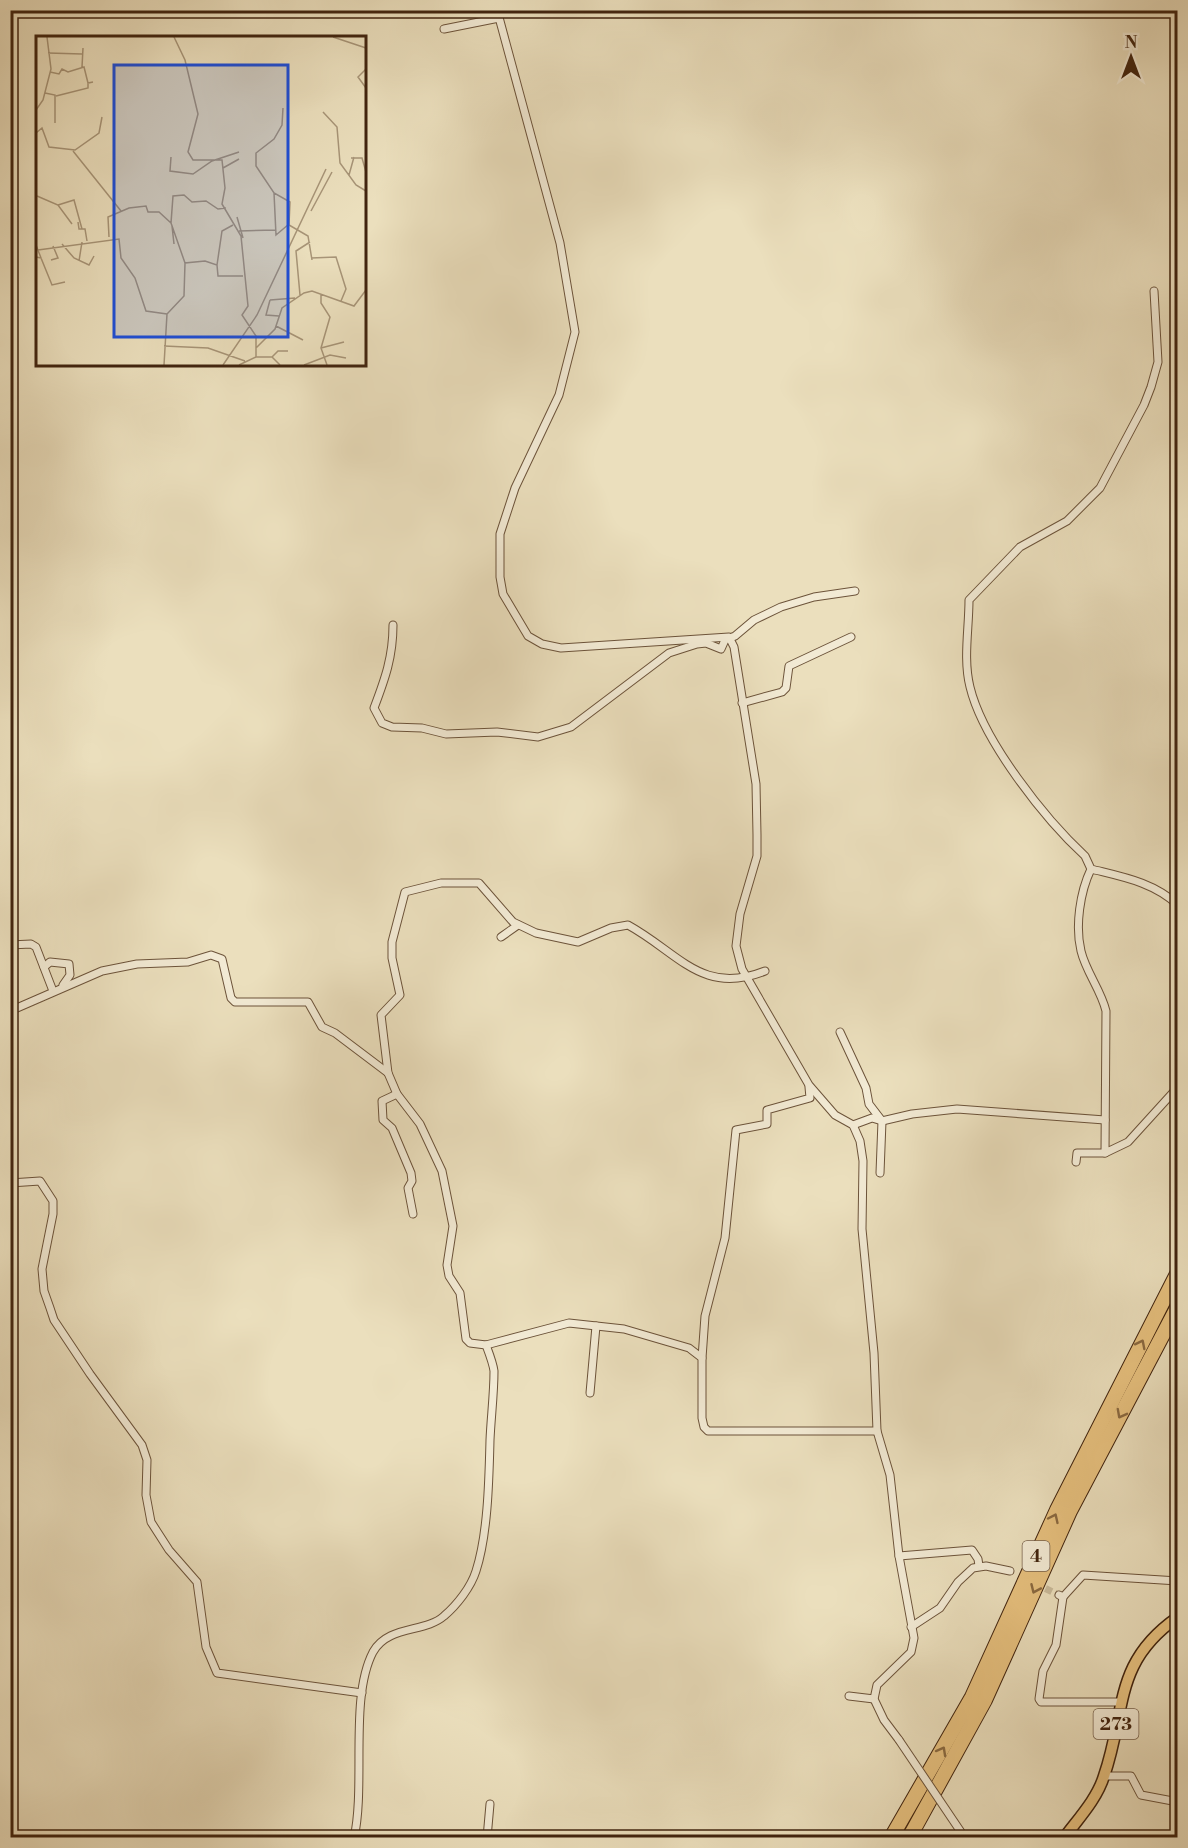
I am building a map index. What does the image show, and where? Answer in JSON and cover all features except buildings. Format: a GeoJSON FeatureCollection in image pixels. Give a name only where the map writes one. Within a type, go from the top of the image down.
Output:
{"type":"FeatureCollection","features":[{"type":"Feature","properties":{"kind":"highway","name":"4"},"geometry":{"type":"LineString","coordinates":[[891,1838],[972,1697],[1057,1510],[1178,1272]]}},
{"type":"Feature","properties":{"kind":"highway","name":"4"},"geometry":{"type":"LineString","coordinates":[[909,1838],[985,1700],[1071,1511],[1178,1306]]}},
{"type":"Feature","properties":{"kind":"main road","name":"273"},"geometry":{"type":"LineString","coordinates":[[1064,1838],[1086,1809],[1104,1776],[1120,1702],[1138,1656],[1157,1632],[1178,1617]]}},
{"type":"Feature","properties":{"kind":"street"},"geometry":{"type":"LineString","coordinates":[[444,29],[498,14],[560,243],[575,332],[560,395],[515,488],[500,534],[500,577],[503,594],[528,636],[542,644],[561,648],[729,637],[735,636],[754,620],[782,607],[814,597],[855,591]]}},
{"type":"Feature","properties":{"kind":"street"},"geometry":{"type":"LineString","coordinates":[[1105,1153],[1106,1011],[1101,994],[1081,952],[1078,927],[1091,869],[1086,856],[1028,790],[987,731],[970,686],[966,652],[969,600],[1020,547],[1066,521],[1100,488],[1144,405],[1158,362],[1154,291]]}},
{"type":"Feature","properties":{"kind":"street"},"geometry":{"type":"LineString","coordinates":[[393,625],[393,643],[384,686],[374,708],[378,719],[392,728],[422,728],[459,735],[497,732],[538,737],[558,733],[610,699],[669,653],[706,643],[721,648],[729,637]]}},
{"type":"Feature","properties":{"kind":"street"},"geometry":{"type":"LineString","coordinates":[[729,637],[734,647],[756,784],[757,856],[740,914],[736,945],[747,978],[809,1085],[836,1115],[853,1125],[860,1141],[863,1161],[862,1229],[874,1353],[877,1431],[890,1475],[899,1557],[914,1645],[911,1652],[878,1685],[874,1699],[884,1720],[965,1838]]}},
{"type":"Feature","properties":{"kind":"street"},"geometry":{"type":"LineString","coordinates":[[742,703],[782,692],[786,688],[789,666],[851,637]]}},
{"type":"Feature","properties":{"kind":"street"},"geometry":{"type":"LineString","coordinates":[[1091,869],[1145,883],[1165,893],[1178,905]]}},
{"type":"Feature","properties":{"kind":"street"},"geometry":{"type":"LineString","coordinates":[[702,1358],[689,1348],[676,1343],[624,1329],[568,1323],[486,1345],[470,1342],[464,1335],[460,1293],[449,1276],[447,1265],[453,1226],[442,1171],[420,1124],[397,1094],[388,1073],[381,1015],[400,995],[392,958],[392,942],[405,892],[441,883],[479,883],[494,903],[518,925],[536,933],[578,942],[605,930],[628,925],[706,976],[724,981],[747,978],[765,971]]}},
{"type":"Feature","properties":{"kind":"street"},"geometry":{"type":"LineString","coordinates":[[501,937],[518,925]]}},
{"type":"Feature","properties":{"kind":"street"},"geometry":{"type":"LineString","coordinates":[[10,945],[34,945],[52,991]]}},
{"type":"Feature","properties":{"kind":"street"},"geometry":{"type":"LineString","coordinates":[[10,1011],[60,987],[102,971],[137,964],[188,962],[211,955],[220,957],[227,972],[231,998],[235,1002],[308,1002],[324,1029],[335,1033],[388,1073]]}},
{"type":"Feature","properties":{"kind":"street"},"geometry":{"type":"LineString","coordinates":[[44,967],[50,962],[69,964],[70,975],[60,987]]}},
{"type":"Feature","properties":{"kind":"street"},"geometry":{"type":"LineString","coordinates":[[840,1032],[866,1088],[868,1104],[882,1121],[880,1173]]}},
{"type":"Feature","properties":{"kind":"street"},"geometry":{"type":"LineString","coordinates":[[809,1085],[810,1098],[767,1110],[767,1124],[736,1130],[725,1238],[705,1316],[702,1418],[704,1427],[708,1431],[877,1431]]}},
{"type":"Feature","properties":{"kind":"street"},"geometry":{"type":"LineString","coordinates":[[1076,1162],[1077,1153],[1105,1153],[1128,1142],[1178,1087]]}},
{"type":"Feature","properties":{"kind":"street"},"geometry":{"type":"LineString","coordinates":[[397,1094],[382,1101],[381,1113],[386,1125],[392,1128],[409,1165],[412,1179],[408,1188],[413,1214]]}},
{"type":"Feature","properties":{"kind":"street"},"geometry":{"type":"LineString","coordinates":[[853,1125],[872,1118],[882,1121],[912,1114],[957,1109],[1105,1120]]}},
{"type":"Feature","properties":{"kind":"street"},"geometry":{"type":"LineString","coordinates":[[10,1183],[40,1181],[52,1202],[53,1214],[42,1269],[44,1291],[54,1320],[142,1445],[147,1460],[146,1495],[151,1522],[169,1550],[197,1582],[206,1647],[217,1673],[362,1694]]}},
{"type":"Feature","properties":{"kind":"street"},"geometry":{"type":"LineString","coordinates":[[590,1394],[596,1326]]}},
{"type":"Feature","properties":{"kind":"street"},"geometry":{"type":"LineString","coordinates":[[354,1838],[359,1813],[362,1694],[373,1652],[384,1641],[412,1627],[433,1623],[443,1617],[459,1601],[476,1572],[488,1500],[494,1369],[486,1345]]}},
{"type":"Feature","properties":{"kind":"street"},"geometry":{"type":"LineString","coordinates":[[899,1557],[972,1550],[979,1566]]}},
{"type":"Feature","properties":{"kind":"street"},"geometry":{"type":"LineString","coordinates":[[911,1627],[940,1608],[958,1582],[979,1566],[1010,1571]]}},
{"type":"Feature","properties":{"kind":"street"},"geometry":{"type":"LineString","coordinates":[[1120,1702],[1049,1703],[1041,1702],[1039,1699],[1043,1671],[1056,1645],[1061,1596],[1083,1575],[1178,1581]]}},
{"type":"Feature","properties":{"kind":"street"},"geometry":{"type":"LineString","coordinates":[[849,1696],[874,1699]]}},
{"type":"Feature","properties":{"kind":"street"},"geometry":{"type":"LineString","coordinates":[[1104,1776],[1131,1776],[1141,1795],[1178,1802]]}},
{"type":"Feature","properties":{"kind":"street"},"geometry":{"type":"LineString","coordinates":[[487,1838],[490,1804]]}},
{"type":"Feature","properties":{"kind":"tunnel"},"geometry":{"type":"LineString","coordinates":[[1036,1584],[1059,1595]]}}]}
